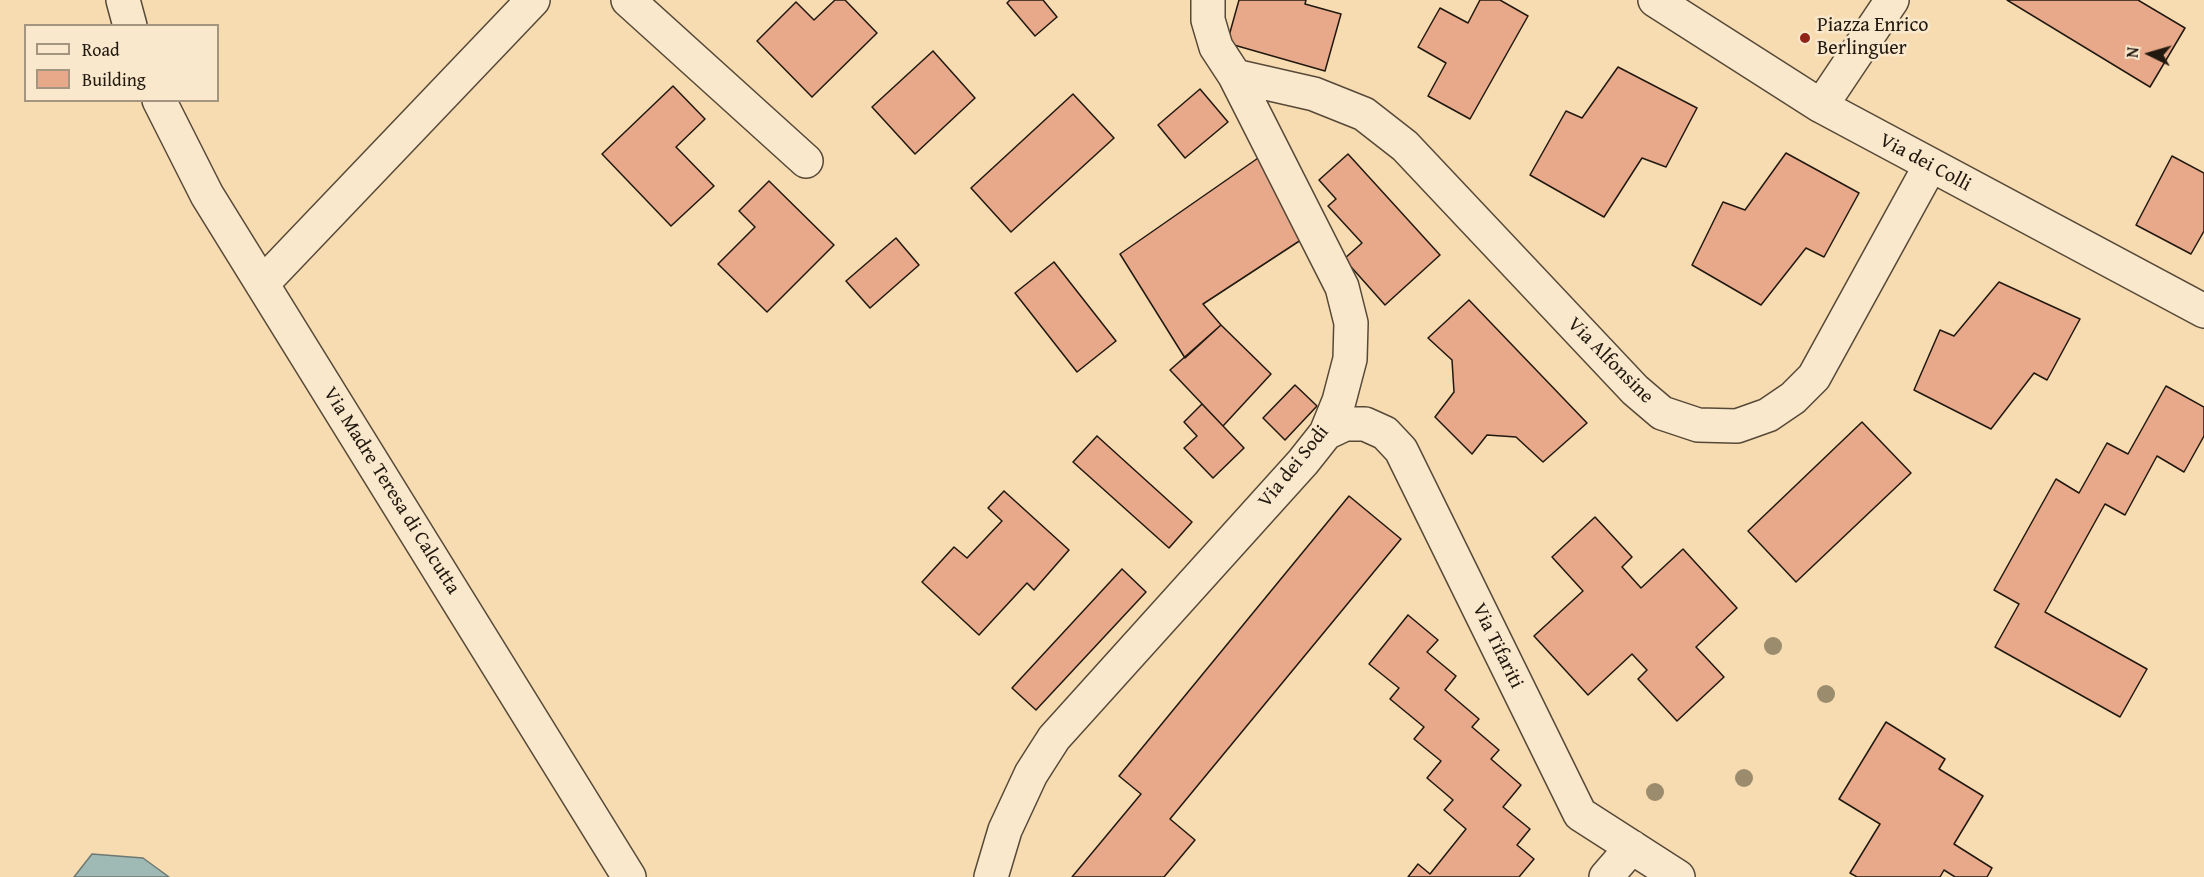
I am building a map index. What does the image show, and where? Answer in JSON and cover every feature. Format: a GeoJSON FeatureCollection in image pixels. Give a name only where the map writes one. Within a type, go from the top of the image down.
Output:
{"type":"FeatureCollection","features":[{"type":"Feature","properties":{"kind":"street"},"geometry":{"type":"LineString","coordinates":[[123,0],[129,24]]}},
{"type":"Feature","properties":{"kind":"street"},"geometry":{"type":"LineString","coordinates":[[262,284],[533,0]]}},
{"type":"Feature","properties":{"kind":"street"},"geometry":{"type":"LineString","coordinates":[[628,0],[806,161]]}},
{"type":"Feature","properties":{"kind":"street","name":"Via dei Sodi"},"geometry":{"type":"LineString","coordinates":[[991,877],[1005,830],[1031,774],[1054,738],[1303,462],[1326,433],[1339,401],[1350,359],[1351,323],[1342,287],[1235,76],[1216,47],[1208,20],[1208,0]]}},
{"type":"Feature","properties":{"kind":"street","name":"Via dei Colli"},"geometry":{"type":"LineString","coordinates":[[1655,0],[1821,106],[2204,311]]}},
{"type":"Feature","properties":{"kind":"street"},"geometry":{"type":"LineString","coordinates":[[1821,106],[1892,0]]}},
{"type":"Feature","properties":{"kind":"street","name":"Via Alfonsine"},"geometry":{"type":"LineString","coordinates":[[1235,76],[1314,94],[1364,114],[1405,146],[1635,390],[1662,413],[1698,425],[1737,426],[1768,415],[1793,398],[1814,377],[1930,166]]}},
{"type":"Feature","properties":{"kind":"street","name":"Via Madre Teresa di Calcutta"},"geometry":{"type":"LineString","coordinates":[[160,102],[207,195],[629,877]]}},
{"type":"Feature","properties":{"kind":"street","name":"Via Tifariti"},"geometry":{"type":"LineString","coordinates":[[1326,433],[1345,424],[1365,424],[1385,433],[1401,450],[1580,814],[1678,877]]}},
{"type":"Feature","properties":{"kind":"street"},"geometry":{"type":"LineString","coordinates":[[1606,877],[1632,848]]}},
{"type":"Feature","properties":{"kind":"water"},"geometry":{"type":"Polygon","coordinates":[[[92,854],[143,858],[169,877],[74,877],[92,854]]]}},
{"type":"Feature","properties":{"kind":"building"},"geometry":{"type":"Polygon","coordinates":[[[835,0],[845,0],[877,33],[812,97],[757,41],[796,2],[814,20],[835,0]]]}},
{"type":"Feature","properties":{"kind":"building"},"geometry":{"type":"Polygon","coordinates":[[[1010,0],[1043,0],[1057,17],[1035,36],[1007,3],[1010,0]]]}},
{"type":"Feature","properties":{"kind":"building"},"geometry":{"type":"Polygon","coordinates":[[[1239,0],[1306,0],[1305,4],[1341,14],[1325,71],[1227,43],[1239,0]]]}},
{"type":"Feature","properties":{"kind":"building"},"geometry":{"type":"Polygon","coordinates":[[[1480,0],[1500,0],[1528,16],[1470,119],[1428,96],[1446,63],[1418,47],[1440,8],[1468,23],[1480,0]]]}},
{"type":"Feature","properties":{"kind":"building"},"geometry":{"type":"Polygon","coordinates":[[[2007,0],[2138,0],[2185,28],[2150,87],[2007,0]]]}},
{"type":"Feature","properties":{"kind":"building"},"geometry":{"type":"Polygon","coordinates":[[[933,51],[975,98],[915,154],[872,107],[933,51]]]}},
{"type":"Feature","properties":{"kind":"building"},"geometry":{"type":"Polygon","coordinates":[[[1618,67],[1697,108],[1666,167],[1642,158],[1604,217],[1530,175],[1566,111],[1582,118],[1618,67]]]}},
{"type":"Feature","properties":{"kind":"building"},"geometry":{"type":"Polygon","coordinates":[[[673,86],[705,119],[676,147],[714,186],[671,226],[602,154],[673,86]]]}},
{"type":"Feature","properties":{"kind":"building"},"geometry":{"type":"Polygon","coordinates":[[[1200,89],[1228,122],[1185,158],[1158,125],[1200,89]]]}},
{"type":"Feature","properties":{"kind":"building"},"geometry":{"type":"Polygon","coordinates":[[[1073,94],[1114,138],[1011,232],[971,188],[1073,94]]]}},
{"type":"Feature","properties":{"kind":"building"},"geometry":{"type":"Polygon","coordinates":[[[1786,153],[1859,193],[1824,257],[1806,248],[1761,305],[1692,265],[1723,202],[1745,210],[1786,153]]]}},
{"type":"Feature","properties":{"kind":"building"},"geometry":{"type":"Polygon","coordinates":[[[1348,154],[1440,255],[1385,305],[1344,259],[1362,243],[1328,206],[1336,199],[1319,180],[1348,154]]]}},
{"type":"Feature","properties":{"kind":"building"},"geometry":{"type":"Polygon","coordinates":[[[1261,156],[1307,236],[1203,304],[1221,325],[1185,358],[1120,254],[1261,156]]]}},
{"type":"Feature","properties":{"kind":"building"},"geometry":{"type":"Polygon","coordinates":[[[2172,156],[2204,173],[2204,231],[2191,254],[2136,225],[2172,156]]]}},
{"type":"Feature","properties":{"kind":"building"},"geometry":{"type":"Polygon","coordinates":[[[769,181],[834,245],[767,312],[718,264],[755,227],[739,211],[769,181]]]}},
{"type":"Feature","properties":{"kind":"building"},"geometry":{"type":"Polygon","coordinates":[[[896,238],[919,265],[870,308],[846,281],[896,238]]]}},
{"type":"Feature","properties":{"kind":"building"},"geometry":{"type":"Polygon","coordinates":[[[1054,262],[1116,341],[1077,372],[1015,293],[1054,262]]]}},
{"type":"Feature","properties":{"kind":"building"},"geometry":{"type":"Polygon","coordinates":[[[1999,282],[2080,319],[2047,380],[2034,373],[1991,429],[1914,390],[1940,330],[1954,336],[1999,282]]]}},
{"type":"Feature","properties":{"kind":"building"},"geometry":{"type":"Polygon","coordinates":[[[1469,300],[1587,423],[1543,462],[1516,437],[1487,435],[1472,454],[1435,417],[1454,392],[1452,360],[1428,338],[1469,300]]]}},
{"type":"Feature","properties":{"kind":"building"},"geometry":{"type":"Polygon","coordinates":[[[1221,325],[1271,374],[1223,426],[1170,370],[1221,325]]]}},
{"type":"Feature","properties":{"kind":"building"},"geometry":{"type":"Polygon","coordinates":[[[1295,385],[1317,406],[1285,440],[1263,418],[1295,385]]]}},
{"type":"Feature","properties":{"kind":"building"},"geometry":{"type":"Polygon","coordinates":[[[2166,386],[2204,407],[2204,436],[2184,472],[2157,456],[2125,515],[2105,504],[2045,612],[2147,669],[2120,717],[1995,647],[2019,604],[1994,590],[2056,479],[2079,493],[2107,443],[2128,454],[2166,386]]]}},
{"type":"Feature","properties":{"kind":"building"},"geometry":{"type":"Polygon","coordinates":[[[1202,404],[1244,448],[1213,478],[1184,448],[1197,436],[1184,422],[1202,404]]]}},
{"type":"Feature","properties":{"kind":"building"},"geometry":{"type":"Polygon","coordinates":[[[1862,422],[1911,473],[1796,582],[1748,531],[1862,422]]]}},
{"type":"Feature","properties":{"kind":"building"},"geometry":{"type":"Polygon","coordinates":[[[1097,436],[1192,522],[1169,548],[1073,462],[1097,436]]]}},
{"type":"Feature","properties":{"kind":"building"},"geometry":{"type":"Polygon","coordinates":[[[1004,491],[1069,550],[1034,590],[1027,583],[979,635],[922,582],[954,547],[967,558],[1002,521],[988,508],[1004,491]]]}},
{"type":"Feature","properties":{"kind":"building"},"geometry":{"type":"Polygon","coordinates":[[[1349,496],[1401,539],[1170,819],[1195,840],[1164,877],[1072,877],[1141,794],[1119,776],[1349,496]]]}},
{"type":"Feature","properties":{"kind":"building"},"geometry":{"type":"Polygon","coordinates":[[[1595,517],[1632,557],[1622,567],[1641,588],[1683,549],[1737,608],[1696,647],[1724,677],[1677,721],[1638,679],[1647,670],[1632,654],[1588,695],[1534,636],[1583,591],[1552,557],[1595,517]]]}},
{"type":"Feature","properties":{"kind":"building"},"geometry":{"type":"Polygon","coordinates":[[[1122,569],[1146,592],[1036,710],[1012,688],[1122,569]]]}},
{"type":"Feature","properties":{"kind":"building"},"geometry":{"type":"Polygon","coordinates":[[[1408,615],[1438,640],[1427,652],[1456,676],[1445,690],[1479,719],[1472,727],[1499,750],[1491,759],[1521,785],[1503,807],[1530,829],[1517,845],[1534,859],[1519,877],[1408,877],[1418,864],[1430,874],[1466,829],[1444,810],[1453,800],[1427,778],[1441,761],[1414,739],[1424,727],[1390,699],[1399,688],[1369,664],[1408,615]]]}},
{"type":"Feature","properties":{"kind":"building"},"geometry":{"type":"Polygon","coordinates":[[[1886,722],[1945,759],[1939,769],[1983,796],[1954,844],[1992,868],[1987,877],[1955,877],[1944,870],[1940,877],[1857,877],[1850,873],[1880,824],[1839,799],[1886,722]]]}},
{"type":"Feature","properties":{"kind":"place","name":"Piazza Enrico Berlinguer"},"geometry":{"type":"Point","coordinates":[1805,38]}}]}
